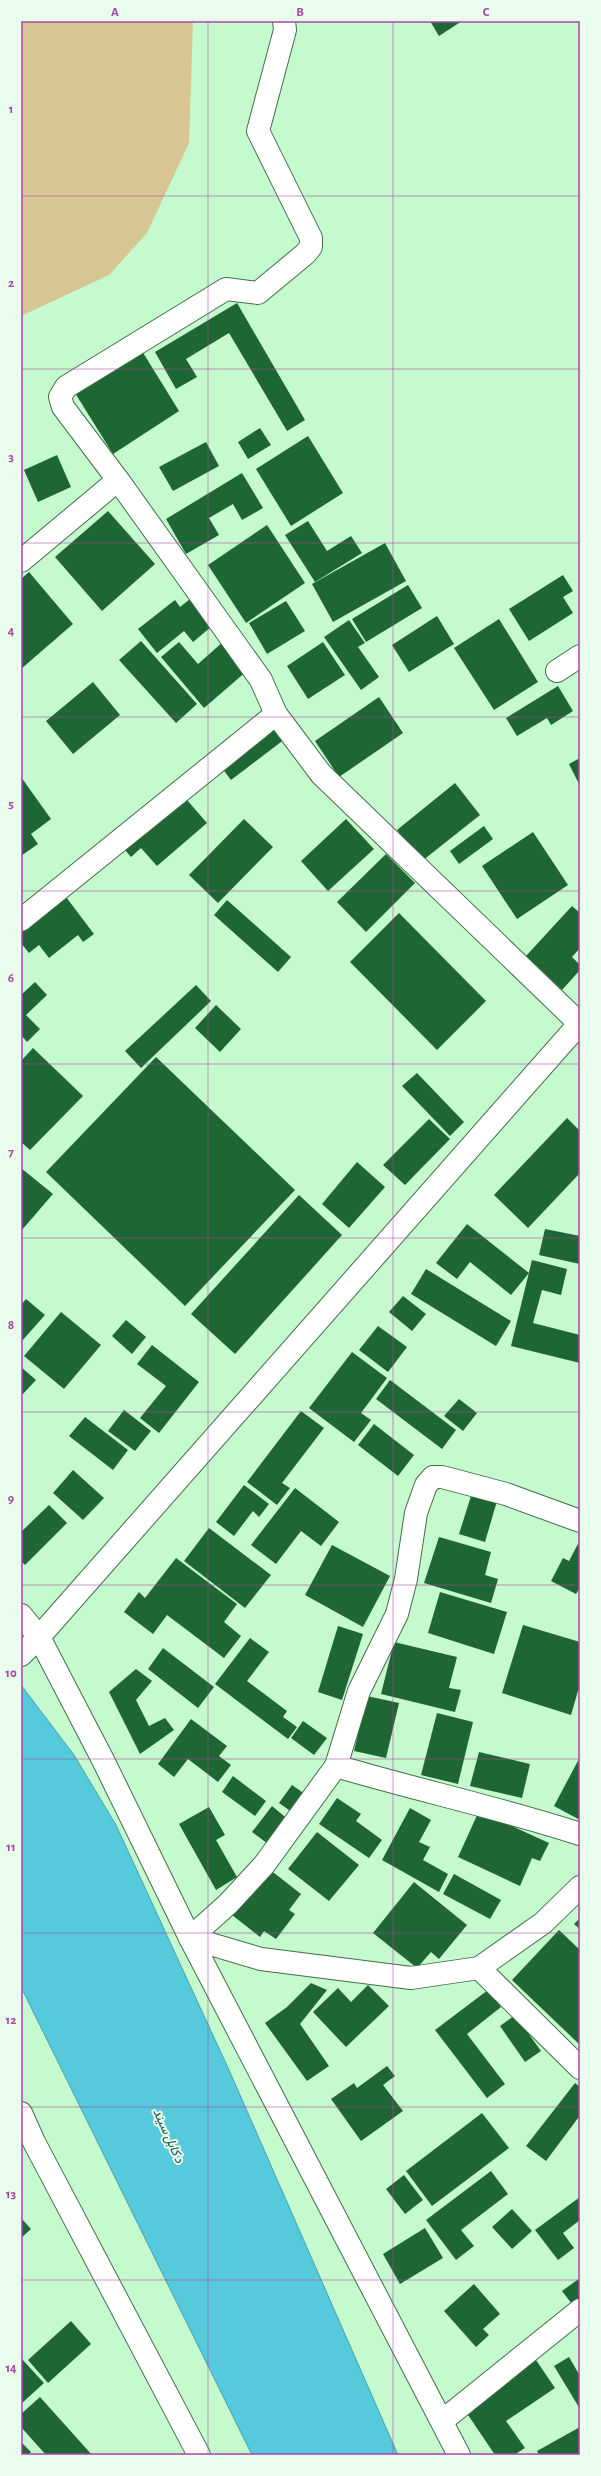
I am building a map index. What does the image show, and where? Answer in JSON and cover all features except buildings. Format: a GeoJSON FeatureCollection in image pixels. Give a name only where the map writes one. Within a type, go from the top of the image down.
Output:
{"type":"FeatureCollection","features":[{"type":"Feature","properties":{"kind":"street"},"geometry":{"type":"LineString","coordinates":[[21,1655],[39,1637],[580,1023],[321,774],[276,714],[261,680],[118,480],[63,407],[60,397],[66,387],[226,289],[258,293],[305,254],[311,247],[311,238],[258,131],[285,30],[284,21]]}},
{"type":"Feature","properties":{"kind":"street"},"geometry":{"type":"LineString","coordinates":[[21,561],[118,480]]}},
{"type":"Feature","properties":{"kind":"street"},"geometry":{"type":"LineString","coordinates":[[557,671],[580,656]]}},
{"type":"Feature","properties":{"kind":"street"},"geometry":{"type":"LineString","coordinates":[[21,920],[276,714]]}},
{"type":"Feature","properties":{"kind":"street"},"geometry":{"type":"LineString","coordinates":[[190,1938],[228,1904],[264,1865],[336,1766],[359,1691],[397,1614],[406,1579],[416,1513],[426,1485],[433,1477],[442,1477],[506,1494],[580,1521]]}},
{"type":"Feature","properties":{"kind":"street"},"geometry":{"type":"LineString","coordinates":[[21,1615],[39,1637],[103,1760],[190,1938],[459,2455]]}},
{"type":"Feature","properties":{"kind":"street"},"geometry":{"type":"LineString","coordinates":[[336,1766],[400,1785],[526,1816],[580,1834]]}},
{"type":"Feature","properties":{"kind":"street"},"geometry":{"type":"LineString","coordinates":[[190,1938],[261,1959],[411,1978],[479,1968],[543,1923],[580,1887]]}},
{"type":"Feature","properties":{"kind":"street"},"geometry":{"type":"LineString","coordinates":[[479,1968],[580,2068]]}},
{"type":"Feature","properties":{"kind":"street"},"geometry":{"type":"LineString","coordinates":[[21,2113],[34,2142],[199,2455]]}},
{"type":"Feature","properties":{"kind":"street"},"geometry":{"type":"LineString","coordinates":[[442,2421],[580,2310]]}},
{"type":"Feature","properties":{"kind":"shaded area"},"geometry":{"type":"Polygon","coordinates":[[[21,21],[193,21],[189,143],[147,233],[109,275],[21,316],[21,21]]]}},
{"type":"Feature","properties":{"kind":"water","name":"د کابل سيند"},"geometry":{"type":"Polygon","coordinates":[[[21,1685],[74,1755],[116,1825],[229,2070],[398,2455],[252,2455],[21,1987],[21,1685]]]}}]}
